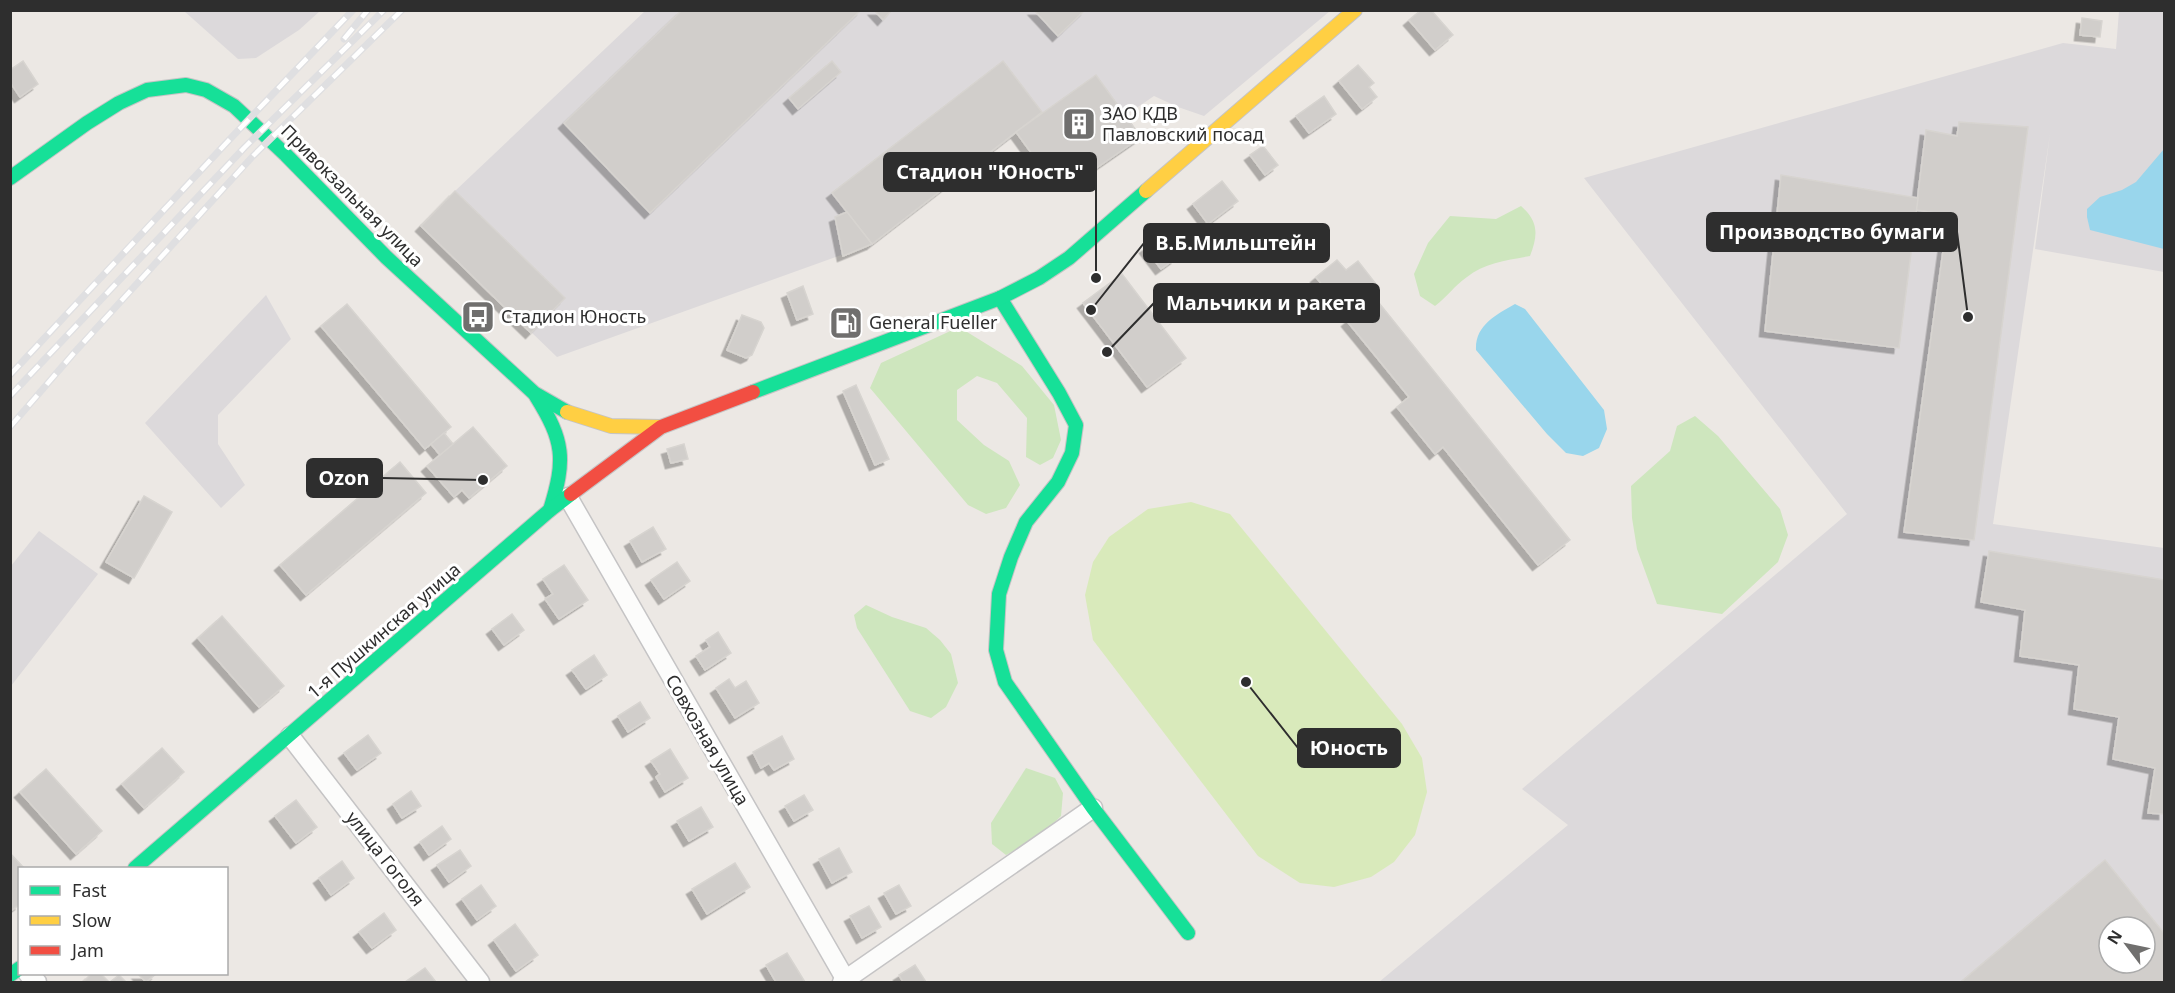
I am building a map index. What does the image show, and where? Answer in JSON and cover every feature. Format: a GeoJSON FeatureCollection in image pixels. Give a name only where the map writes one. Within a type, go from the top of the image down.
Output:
{"type":"FeatureCollection","features":[{"type":"Feature","properties":{"kind":"main road"},"geometry":{"type":"LineString","coordinates":[[661,427],[1000,298],[1039,278],[1069,258],[1355,10]]}},
{"type":"Feature","properties":{"kind":"main road","name":"Привокзальная улица"},"geometry":{"type":"LineString","coordinates":[[10,178],[87,123],[119,103],[147,90],[186,85],[206,90],[234,106],[286,154],[386,257],[534,393],[568,413],[610,426],[661,427]]}},
{"type":"Feature","properties":{"kind":"main road"},"geometry":{"type":"LineString","coordinates":[[1000,298],[1059,393],[1076,425],[1072,453],[1058,482],[1026,522],[999,594],[996,650],[1005,682],[1093,808],[1188,933]]}},
{"type":"Feature","properties":{"kind":"main road"},"geometry":{"type":"LineString","coordinates":[[534,393],[552,421],[562,453],[560,480],[550,510]]}},
{"type":"Feature","properties":{"kind":"main road","name":"1-я Пушкинская улица"},"geometry":{"type":"LineString","coordinates":[[136,867],[550,510],[661,427]]}},
{"type":"Feature","properties":{"kind":"street","name":"Совхозная улица"},"geometry":{"type":"LineString","coordinates":[[568,497],[845,982]]}},
{"type":"Feature","properties":{"kind":"street","name":"улица Гоголя"},"geometry":{"type":"LineString","coordinates":[[290,735],[480,982]]}},
{"type":"Feature","properties":{"kind":"street"},"geometry":{"type":"LineString","coordinates":[[845,982],[1093,808]]}},
{"type":"Feature","properties":{"kind":"shaded area"},"geometry":{"type":"Polygon","coordinates":[[[2157,10],[2164,12],[2164,272],[2035,249],[2050,134],[1993,524],[2164,548],[2164,982],[1379,982],[1568,825],[1522,789],[1847,514],[1584,178],[2063,43],[2116,49],[2119,11],[2157,10]]]}},
{"type":"Feature","properties":{"kind":"shaded area"},"geometry":{"type":"Polygon","coordinates":[[[184,11],[320,11],[299,30],[256,58],[238,59],[184,11]]]}},
{"type":"Feature","properties":{"kind":"shaded area"},"geometry":{"type":"Polygon","coordinates":[[[645,11],[1330,11],[1204,116],[1154,96],[1126,115],[1141,137],[1095,169],[1086,156],[1051,180],[1016,132],[872,244],[557,357],[421,226],[645,11]]]}},
{"type":"Feature","properties":{"kind":"shaded area"},"geometry":{"type":"Polygon","coordinates":[[[266,295],[291,339],[218,415],[218,444],[245,485],[221,508],[145,423],[266,295]]]}},
{"type":"Feature","properties":{"kind":"shaded area"},"geometry":{"type":"Polygon","coordinates":[[[39,531],[98,574],[11,686],[11,566],[39,531]]]}},
{"type":"Feature","properties":{"kind":"green space"},"geometry":{"type":"Polygon","coordinates":[[[1521,206],[1534,223],[1535,235],[1530,256],[1481,268],[1463,280],[1435,306],[1420,296],[1414,274],[1428,243],[1450,216],[1496,219],[1521,206]]]}},
{"type":"Feature","properties":{"kind":"green space"},"geometry":{"type":"Polygon","coordinates":[[[959,327],[1022,366],[1054,405],[1061,440],[1053,458],[1040,465],[1026,457],[1027,418],[997,383],[977,376],[957,390],[957,420],[984,445],[1009,461],[1020,485],[1006,508],[986,514],[968,505],[870,388],[881,363],[959,327]]]}},
{"type":"Feature","properties":{"kind":"green space"},"geometry":{"type":"Polygon","coordinates":[[[1695,416],[1718,436],[1780,509],[1788,535],[1778,562],[1722,614],[1657,604],[1637,549],[1632,518],[1631,486],[1670,451],[1677,426],[1695,416]]]}},
{"type":"Feature","properties":{"kind":"green space"},"geometry":{"type":"Polygon","coordinates":[[[1191,502],[1230,514],[1402,724],[1422,758],[1427,792],[1415,835],[1394,862],[1371,877],[1334,887],[1300,883],[1258,856],[1093,640],[1085,595],[1093,562],[1109,537],[1148,509],[1191,502]]]}},
{"type":"Feature","properties":{"kind":"green space"},"geometry":{"type":"Polygon","coordinates":[[[866,605],[892,617],[926,628],[951,654],[958,683],[946,707],[931,718],[910,711],[857,628],[854,615],[866,605]]]}},
{"type":"Feature","properties":{"kind":"green space"},"geometry":{"type":"Polygon","coordinates":[[[1026,768],[1055,778],[1063,793],[1061,816],[1038,838],[1006,855],[992,844],[991,823],[1026,768]]]}},
{"type":"Feature","properties":{"kind":"water"},"geometry":{"type":"Polygon","coordinates":[[[2164,149],[2164,249],[2090,230],[2087,209],[2100,197],[2122,190],[2136,182],[2164,149]]]}},
{"type":"Feature","properties":{"kind":"water"},"geometry":{"type":"Polygon","coordinates":[[[1515,304],[1525,309],[1604,410],[1607,429],[1599,448],[1583,456],[1566,453],[1547,434],[1476,350],[1483,327],[1515,304]]]}},
{"type":"Feature","properties":{"kind":"building"},"geometry":{"type":"Polygon","coordinates":[[[682,10],[861,10],[650,213],[564,123],[682,10]]]}},
{"type":"Feature","properties":{"kind":"building"},"geometry":{"type":"Polygon","coordinates":[[[874,10],[892,10],[883,20],[874,10]]]}},
{"type":"Feature","properties":{"kind":"building"},"geometry":{"type":"Polygon","coordinates":[[[1034,10],[1085,10],[1058,36],[1034,10]]]}},
{"type":"Feature","properties":{"kind":"building"},"geometry":{"type":"Polygon","coordinates":[[[1421,10],[1431,10],[1453,35],[1435,50],[1409,20],[1421,10]]]}},
{"type":"Feature","properties":{"kind":"building"},"geometry":{"type":"Polygon","coordinates":[[[2082,18],[2102,21],[2100,37],[2080,35],[2082,18]]]}},
{"type":"Feature","properties":{"kind":"building"},"geometry":{"type":"Polygon","coordinates":[[[23,61],[38,84],[20,97],[10,82],[10,70],[23,61]]]}},
{"type":"Feature","properties":{"kind":"building"},"geometry":{"type":"Polygon","coordinates":[[[832,61],[841,72],[798,109],[789,98],[832,61]]]}},
{"type":"Feature","properties":{"kind":"building"},"geometry":{"type":"Polygon","coordinates":[[[1003,61],[1042,112],[872,244],[832,193],[1003,61]]]}},
{"type":"Feature","properties":{"kind":"building"},"geometry":{"type":"Polygon","coordinates":[[[1358,65],[1374,83],[1369,87],[1377,97],[1362,109],[1339,81],[1358,65]]]}},
{"type":"Feature","properties":{"kind":"building","name":"ЗАО КДВ Павловский посад"},"geometry":{"type":"Polygon","coordinates":[[[1096,75],[1141,137],[1095,169],[1086,156],[1051,180],[1016,132],[1096,75]]]}},
{"type":"Feature","properties":{"kind":"building"},"geometry":{"type":"Polygon","coordinates":[[[1324,96],[1336,114],[1309,133],[1296,116],[1324,96]]]}},
{"type":"Feature","properties":{"kind":"building"},"geometry":{"type":"Polygon","coordinates":[[[1959,122],[2028,127],[1974,540],[1904,532],[1948,215],[1916,210],[1926,130],[1957,136],[1959,122]]]}},
{"type":"Feature","properties":{"kind":"building"},"geometry":{"type":"Polygon","coordinates":[[[1263,146],[1278,165],[1265,175],[1250,155],[1263,146]]]}},
{"type":"Feature","properties":{"kind":"building"},"geometry":{"type":"Polygon","coordinates":[[[1781,175],[1918,198],[1899,348],[1765,331],[1781,175]]]}},
{"type":"Feature","properties":{"kind":"building"},"geometry":{"type":"Polygon","coordinates":[[[1222,181],[1238,201],[1208,224],[1193,204],[1222,181]]]}},
{"type":"Feature","properties":{"kind":"building"},"geometry":{"type":"Polygon","coordinates":[[[455,191],[565,298],[531,333],[421,226],[455,191]]]}},
{"type":"Feature","properties":{"kind":"building"},"geometry":{"type":"Polygon","coordinates":[[[847,212],[872,244],[843,256],[835,217],[847,212]]]}},
{"type":"Feature","properties":{"kind":"building"},"geometry":{"type":"Polygon","coordinates":[[[1160,237],[1176,258],[1161,269],[1145,248],[1160,237]]]}},
{"type":"Feature","properties":{"kind":"building"},"geometry":{"type":"Polygon","coordinates":[[[1337,260],[1346,270],[1358,261],[1376,284],[1342,310],[1316,277],[1337,260]]]}},
{"type":"Feature","properties":{"kind":"building"},"geometry":{"type":"Polygon","coordinates":[[[1122,274],[1186,358],[1147,387],[1083,303],[1122,274]]]}},
{"type":"Feature","properties":{"kind":"building"},"geometry":{"type":"Polygon","coordinates":[[[803,286],[813,314],[797,320],[787,293],[803,286]]]}},
{"type":"Feature","properties":{"kind":"building"},"geometry":{"type":"Polygon","coordinates":[[[1375,298],[1570,540],[1538,565],[1443,447],[1435,454],[1397,407],[1409,397],[1347,321],[1375,298]]]}},
{"type":"Feature","properties":{"kind":"building"},"geometry":{"type":"Polygon","coordinates":[[[347,304],[451,427],[425,449],[321,326],[347,304]]]}},
{"type":"Feature","properties":{"kind":"building"},"geometry":{"type":"Polygon","coordinates":[[[742,315],[761,322],[764,328],[752,355],[746,358],[727,350],[742,315]]]}},
{"type":"Feature","properties":{"kind":"building"},"geometry":{"type":"Polygon","coordinates":[[[856,385],[889,459],[875,465],[843,391],[856,385]]]}},
{"type":"Feature","properties":{"kind":"building"},"geometry":{"type":"Polygon","coordinates":[[[473,427],[507,466],[469,498],[462,490],[454,497],[427,466],[473,427]]]}},
{"type":"Feature","properties":{"kind":"building"},"geometry":{"type":"Polygon","coordinates":[[[444,433],[453,444],[440,455],[431,444],[444,433]]]}},
{"type":"Feature","properties":{"kind":"building"},"geometry":{"type":"Polygon","coordinates":[[[684,444],[688,459],[671,463],[667,449],[684,444]]]}},
{"type":"Feature","properties":{"kind":"building"},"geometry":{"type":"Polygon","coordinates":[[[400,462],[426,493],[306,595],[280,565],[400,462]]]}},
{"type":"Feature","properties":{"kind":"building"},"geometry":{"type":"Polygon","coordinates":[[[144,496],[172,512],[134,578],[106,562],[144,496]]]}},
{"type":"Feature","properties":{"kind":"building"},"geometry":{"type":"Polygon","coordinates":[[[653,527],[666,549],[642,562],[630,541],[653,527]]]}},
{"type":"Feature","properties":{"kind":"building"},"geometry":{"type":"Polygon","coordinates":[[[1989,551],[2164,580],[2164,814],[2148,813],[2155,768],[2113,759],[2119,717],[2074,709],[2079,665],[2020,656],[2025,610],[1981,602],[1989,551]]]}},
{"type":"Feature","properties":{"kind":"building"},"geometry":{"type":"Polygon","coordinates":[[[677,562],[690,581],[664,599],[651,580],[677,562]]]}},
{"type":"Feature","properties":{"kind":"building"},"geometry":{"type":"Polygon","coordinates":[[[564,565],[588,600],[559,619],[545,599],[553,594],[543,579],[564,565]]]}},
{"type":"Feature","properties":{"kind":"building"},"geometry":{"type":"Polygon","coordinates":[[[512,614],[524,630],[504,645],[492,629],[512,614]]]}},
{"type":"Feature","properties":{"kind":"building"},"geometry":{"type":"Polygon","coordinates":[[[222,616],[284,686],[259,707],[198,638],[222,616]]]}},
{"type":"Feature","properties":{"kind":"building"},"geometry":{"type":"Polygon","coordinates":[[[718,632],[731,653],[705,670],[696,656],[710,647],[706,640],[718,632]]]}},
{"type":"Feature","properties":{"kind":"building"},"geometry":{"type":"Polygon","coordinates":[[[594,655],[607,675],[586,689],[572,670],[594,655]]]}},
{"type":"Feature","properties":{"kind":"building"},"geometry":{"type":"Polygon","coordinates":[[[729,679],[735,688],[746,681],[759,703],[735,718],[716,688],[729,679]]]}},
{"type":"Feature","properties":{"kind":"building"},"geometry":{"type":"Polygon","coordinates":[[[640,702],[650,718],[628,732],[618,716],[640,702]]]}},
{"type":"Feature","properties":{"kind":"building"},"geometry":{"type":"Polygon","coordinates":[[[368,735],[381,753],[357,770],[344,753],[368,735]]]}},
{"type":"Feature","properties":{"kind":"building"},"geometry":{"type":"Polygon","coordinates":[[[782,736],[794,759],[774,770],[769,763],[761,768],[753,752],[782,736]]]}},
{"type":"Feature","properties":{"kind":"building"},"geometry":{"type":"Polygon","coordinates":[[[162,748],[184,772],[144,808],[122,784],[162,748]]]}},
{"type":"Feature","properties":{"kind":"building"},"geometry":{"type":"Polygon","coordinates":[[[670,749],[688,778],[665,792],[656,777],[660,774],[651,761],[670,749]]]}},
{"type":"Feature","properties":{"kind":"building"},"geometry":{"type":"Polygon","coordinates":[[[46,769],[102,831],[76,854],[20,792],[46,769]]]}},
{"type":"Feature","properties":{"kind":"building"},"geometry":{"type":"Polygon","coordinates":[[[411,791],[421,806],[402,818],[393,804],[411,791]]]}},
{"type":"Feature","properties":{"kind":"building"},"geometry":{"type":"Polygon","coordinates":[[[804,795],[813,810],[794,821],[785,806],[804,795]]]}},
{"type":"Feature","properties":{"kind":"building"},"geometry":{"type":"Polygon","coordinates":[[[296,800],[317,827],[296,843],[275,816],[296,800]]]}},
{"type":"Feature","properties":{"kind":"building"},"geometry":{"type":"Polygon","coordinates":[[[701,807],[713,827],[689,841],[677,821],[701,807]]]}},
{"type":"Feature","properties":{"kind":"building"},"geometry":{"type":"Polygon","coordinates":[[[442,826],[451,839],[429,855],[420,842],[442,826]]]}},
{"type":"Feature","properties":{"kind":"building"},"geometry":{"type":"Polygon","coordinates":[[[839,848],[852,872],[832,883],[819,859],[839,848]]]}},
{"type":"Feature","properties":{"kind":"building"},"geometry":{"type":"Polygon","coordinates":[[[460,850],[471,866],[449,882],[437,865],[460,850]]]}},
{"type":"Feature","properties":{"kind":"building"},"geometry":{"type":"Polygon","coordinates":[[[10,853],[23,867],[18,867],[18,906],[12,910],[10,853]]]}},
{"type":"Feature","properties":{"kind":"building"},"geometry":{"type":"Polygon","coordinates":[[[2105,860],[2149,915],[2097,915],[2097,975],[2157,975],[2157,924],[2164,933],[2164,982],[1963,982],[2105,860]]]}},
{"type":"Feature","properties":{"kind":"building"},"geometry":{"type":"Polygon","coordinates":[[[342,861],[354,878],[331,895],[319,878],[342,861]]]}},
{"type":"Feature","properties":{"kind":"building"},"geometry":{"type":"Polygon","coordinates":[[[735,863],[750,887],[707,914],[692,889],[735,863]]]}},
{"type":"Feature","properties":{"kind":"building"},"geometry":{"type":"Polygon","coordinates":[[[481,885],[496,906],[477,920],[462,899],[481,885]]]}},
{"type":"Feature","properties":{"kind":"building"},"geometry":{"type":"Polygon","coordinates":[[[899,885],[911,906],[896,914],[884,893],[899,885]]]}},
{"type":"Feature","properties":{"kind":"building"},"geometry":{"type":"Polygon","coordinates":[[[869,906],[881,927],[862,938],[850,916],[869,906]]]}},
{"type":"Feature","properties":{"kind":"building"},"geometry":{"type":"Polygon","coordinates":[[[384,913],[396,930],[372,948],[359,932],[384,913]]]}},
{"type":"Feature","properties":{"kind":"building"},"geometry":{"type":"Polygon","coordinates":[[[515,924],[538,955],[516,971],[494,940],[515,924]]]}},
{"type":"Feature","properties":{"kind":"building"},"geometry":{"type":"Polygon","coordinates":[[[787,953],[805,982],[776,982],[766,965],[787,953]]]}},
{"type":"Feature","properties":{"kind":"building"},"geometry":{"type":"Polygon","coordinates":[[[915,965],[926,982],[903,982],[899,975],[915,965]]]}},
{"type":"Feature","properties":{"kind":"building"},"geometry":{"type":"Polygon","coordinates":[[[425,968],[436,982],[405,982],[425,968]]]}},
{"type":"Feature","properties":{"kind":"building"},"geometry":{"type":"Polygon","coordinates":[[[90,975],[102,975],[109,982],[83,982],[90,975]]]}},
{"type":"Feature","properties":{"kind":"building"},"geometry":{"type":"Polygon","coordinates":[[[119,975],[126,982],[110,982],[119,975]]]}},
{"type":"Feature","properties":{"kind":"building"},"geometry":{"type":"Polygon","coordinates":[[[139,975],[155,975],[146,982],[139,975]]]}},
{"type":"Feature","properties":{"kind":"railway"},"geometry":{"type":"LineString","coordinates":[[10,375],[353,10]]}},
{"type":"Feature","properties":{"kind":"railway"},"geometry":{"type":"LineString","coordinates":[[344,39],[368,10]]}},
{"type":"Feature","properties":{"kind":"railway"},"geometry":{"type":"LineString","coordinates":[[10,396],[245,147],[384,10]]}},
{"type":"Feature","properties":{"kind":"railway"},"geometry":{"type":"LineString","coordinates":[[10,427],[73,354],[253,156],[402,10]]}},
{"type":"Feature","properties":{"kind":"traffic: fast"},"geometry":{"type":"LineString","coordinates":[[10,178],[87,123],[119,103],[147,90],[186,85],[206,90],[234,106],[286,155],[386,257],[534,393],[567,412]]}},
{"type":"Feature","properties":{"kind":"traffic: fast"},"geometry":{"type":"LineString","coordinates":[[753,392],[1000,298],[1039,278],[1069,258],[1146,191]]}},
{"type":"Feature","properties":{"kind":"traffic: fast"},"geometry":{"type":"LineString","coordinates":[[1000,298],[1059,393],[1076,425],[1072,453],[1058,482],[1026,522],[999,594],[996,650],[1005,682],[1093,808],[1188,933]]}},
{"type":"Feature","properties":{"kind":"traffic: fast"},"geometry":{"type":"LineString","coordinates":[[536,396],[552,426],[559,451],[558,477],[550,510]]}},
{"type":"Feature","properties":{"kind":"traffic: fast"},"geometry":{"type":"LineString","coordinates":[[136,867],[571,494]]}},
{"type":"Feature","properties":{"kind":"traffic: fast"},"geometry":{"type":"LineString","coordinates":[[10,975],[18,969]]}},
{"type":"Feature","properties":{"kind":"traffic: slow"},"geometry":{"type":"LineString","coordinates":[[1146,191],[1355,10]]}},
{"type":"Feature","properties":{"kind":"traffic: slow"},"geometry":{"type":"LineString","coordinates":[[567,412],[611,426],[661,427]]}},
{"type":"Feature","properties":{"kind":"traffic: jam"},"geometry":{"type":"LineString","coordinates":[[571,494],[661,427],[753,392]]}},
{"type":"Feature","properties":{"kind":"place","name":"ЗАО КДВ Павловский посад"},"geometry":{"type":"Point","coordinates":[1079,124]}},
{"type":"Feature","properties":{"kind":"place","name":"Стадион \"Юность\""},"geometry":{"type":"Point","coordinates":[1096,278]}},
{"type":"Feature","properties":{"kind":"place","name":"В.Б.Мильштейн"},"geometry":{"type":"Point","coordinates":[1091,310]}},
{"type":"Feature","properties":{"kind":"place","name":"Стадион Юность"},"geometry":{"type":"Point","coordinates":[478,317]}},
{"type":"Feature","properties":{"kind":"place","name":"Производство бумаги"},"geometry":{"type":"Point","coordinates":[1968,317]}},
{"type":"Feature","properties":{"kind":"place","name":"General Fueller"},"geometry":{"type":"Point","coordinates":[846,323]}},
{"type":"Feature","properties":{"kind":"place","name":"Мальчики и ракета"},"geometry":{"type":"Point","coordinates":[1107,352]}},
{"type":"Feature","properties":{"kind":"place","name":"Ozon"},"geometry":{"type":"Point","coordinates":[483,480]}},
{"type":"Feature","properties":{"kind":"place","name":"Юность"},"geometry":{"type":"Point","coordinates":[1246,682]}}]}
